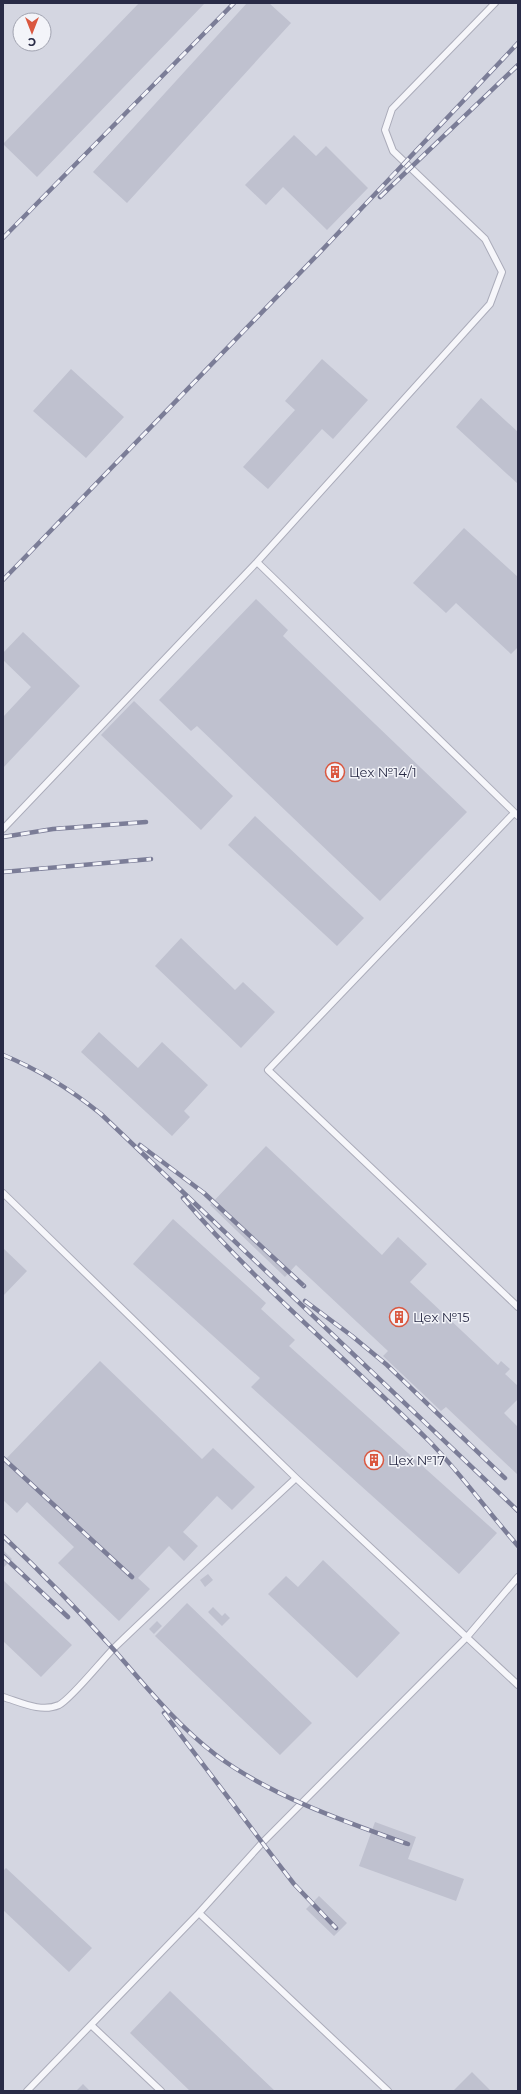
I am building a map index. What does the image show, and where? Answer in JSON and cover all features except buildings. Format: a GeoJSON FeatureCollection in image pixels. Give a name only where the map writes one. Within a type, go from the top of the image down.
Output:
{"type":"FeatureCollection","features":[{"type":"Feature","properties":{"kind":"lane"},"geometry":{"type":"LineString","coordinates":[[3,829],[258,562],[490,304],[502,272],[485,239],[393,151],[385,130],[392,109],[495,3]]}},
{"type":"Feature","properties":{"kind":"lane"},"geometry":{"type":"LineString","coordinates":[[258,562],[516,814],[268,1070],[518,1307]]}},
{"type":"Feature","properties":{"kind":"lane"},"geometry":{"type":"LineString","coordinates":[[3,1193],[296,1478],[518,1685]]}},
{"type":"Feature","properties":{"kind":"lane"},"geometry":{"type":"LineString","coordinates":[[3,1697],[42,1707],[52,1707],[65,1701],[99,1664],[172,1592],[296,1478]]}},
{"type":"Feature","properties":{"kind":"lane"},"geometry":{"type":"LineString","coordinates":[[27,2091],[199,1913],[262,1843],[467,1637],[518,1578]]}},
{"type":"Feature","properties":{"kind":"lane"},"geometry":{"type":"LineString","coordinates":[[199,1913],[388,2091]]}},
{"type":"Feature","properties":{"kind":"lane"},"geometry":{"type":"LineString","coordinates":[[91,2025],[161,2091]]}},
{"type":"Feature","properties":{"kind":"shaded area"},"geometry":{"type":"Polygon","coordinates":[[[3,3],[518,3],[518,2091],[3,2091],[3,3]]]}},
{"type":"Feature","properties":{"kind":"railway"},"geometry":{"type":"LineString","coordinates":[[3,238],[234,3]]}},
{"type":"Feature","properties":{"kind":"railway"},"geometry":{"type":"LineString","coordinates":[[3,580],[324,248],[518,43]]}},
{"type":"Feature","properties":{"kind":"railway"},"geometry":{"type":"LineString","coordinates":[[380,197],[518,65]]}},
{"type":"Feature","properties":{"kind":"railway"},"geometry":{"type":"LineString","coordinates":[[3,837],[53,829],[146,822]]}},
{"type":"Feature","properties":{"kind":"railway"},"geometry":{"type":"LineString","coordinates":[[3,872],[151,859]]}},
{"type":"Feature","properties":{"kind":"railway"},"geometry":{"type":"LineString","coordinates":[[3,1055],[30,1067],[54,1081],[78,1096],[101,1114],[518,1511]]}},
{"type":"Feature","properties":{"kind":"railway"},"geometry":{"type":"LineString","coordinates":[[140,1145],[204,1193],[304,1286]]}},
{"type":"Feature","properties":{"kind":"railway"},"geometry":{"type":"LineString","coordinates":[[183,1198],[272,1292],[430,1442],[453,1467],[518,1546]]}},
{"type":"Feature","properties":{"kind":"railway"},"geometry":{"type":"LineString","coordinates":[[305,1301],[352,1336],[387,1365],[505,1478]]}},
{"type":"Feature","properties":{"kind":"railway"},"geometry":{"type":"LineString","coordinates":[[3,1458],[132,1577]]}},
{"type":"Feature","properties":{"kind":"railway"},"geometry":{"type":"LineString","coordinates":[[3,1536],[88,1621],[176,1719],[216,1755],[237,1770],[284,1795],[333,1817],[408,1844]]}},
{"type":"Feature","properties":{"kind":"railway"},"geometry":{"type":"LineString","coordinates":[[3,1556],[68,1617]]}},
{"type":"Feature","properties":{"kind":"railway"},"geometry":{"type":"LineString","coordinates":[[164,1713],[294,1884],[336,1928]]}},
{"type":"Feature","properties":{"kind":"place","name":"Цех №14/1"},"geometry":{"type":"Point","coordinates":[335,772]}},
{"type":"Feature","properties":{"kind":"place","name":"Цех №15"},"geometry":{"type":"Point","coordinates":[399,1317]}},
{"type":"Feature","properties":{"kind":"place","name":"Цех №17"},"geometry":{"type":"Point","coordinates":[374,1460]}}]}
